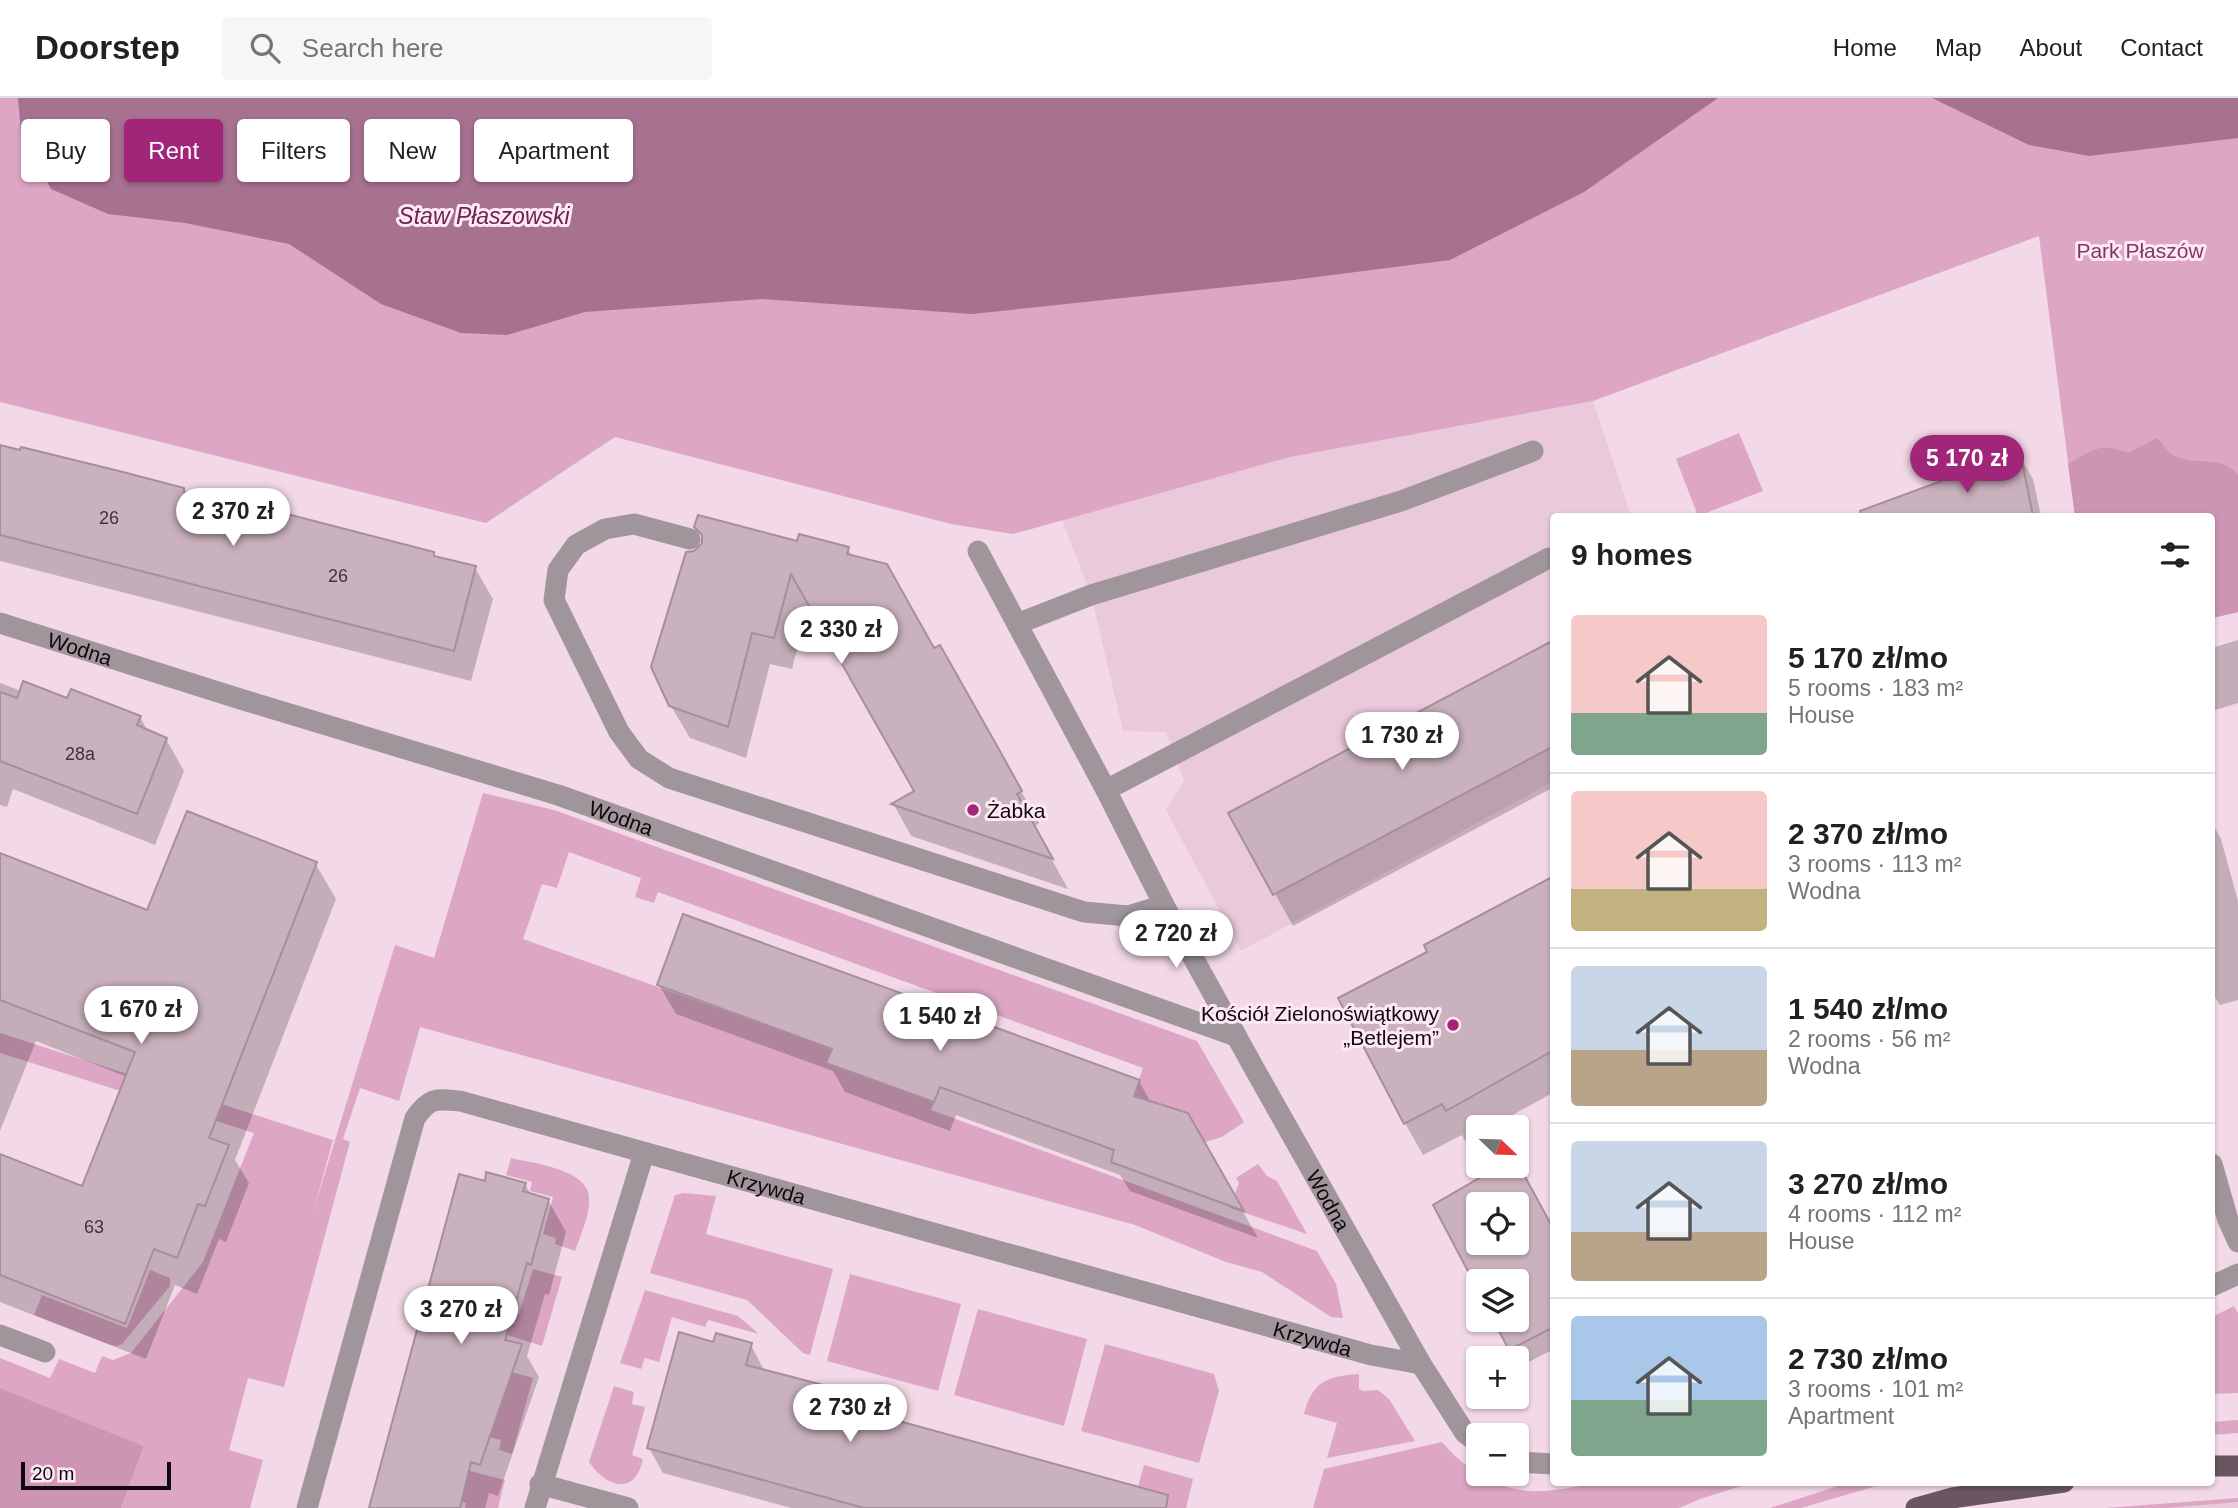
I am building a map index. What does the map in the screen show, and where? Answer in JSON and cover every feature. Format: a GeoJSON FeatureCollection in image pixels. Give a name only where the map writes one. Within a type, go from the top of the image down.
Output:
{"type":"FeatureCollection","features":[{"type":"Feature","properties":{"kind":"main road"},"geometry":{"type":"LineString","coordinates":[[2215,1466],[2238,1466]]}},
{"type":"Feature","properties":{"kind":"main road"},"geometry":{"type":"LineString","coordinates":[[1916,1508],[1952,1498],[2036,1486]]}},
{"type":"Feature","properties":{"kind":"street"},"geometry":{"type":"LineString","coordinates":[[1017,624],[1091,595],[1401,501],[1533,451]]}},
{"type":"Feature","properties":{"kind":"street"},"geometry":{"type":"LineString","coordinates":[[690,539],[634,524],[605,529],[576,545],[558,570],[554,600],[620,732],[639,759],[669,778],[1084,912],[1128,916],[1164,905]]}},
{"type":"Feature","properties":{"kind":"street","name":"Wodna"},"geometry":{"type":"LineString","coordinates":[[978,551],[1106,790],[1164,905],[1421,1364]]}},
{"type":"Feature","properties":{"kind":"street"},"geometry":{"type":"LineString","coordinates":[[1106,790],[1549,558]]}},
{"type":"Feature","properties":{"kind":"street","name":"Wodna"},"geometry":{"type":"LineString","coordinates":[[0,623],[237,698],[558,794],[1236,1036]]}},
{"type":"Feature","properties":{"kind":"street","name":"Krzywda"},"geometry":{"type":"LineString","coordinates":[[307,1508],[415,1118],[425,1104],[441,1099],[460,1101],[1371,1355],[1421,1364]]}},
{"type":"Feature","properties":{"kind":"street"},"geometry":{"type":"LineString","coordinates":[[535,1508],[644,1153]]}},
{"type":"Feature","properties":{"kind":"street"},"geometry":{"type":"LineString","coordinates":[[2215,1174],[2228,1220],[2238,1242]]}},
{"type":"Feature","properties":{"kind":"street"},"geometry":{"type":"LineString","coordinates":[[2215,1285],[2238,1274]]}},
{"type":"Feature","properties":{"kind":"street"},"geometry":{"type":"LineString","coordinates":[[0,1335],[44,1352]]}},
{"type":"Feature","properties":{"kind":"street"},"geometry":{"type":"LineString","coordinates":[[1421,1364],[1466,1434]]}},
{"type":"Feature","properties":{"kind":"street"},"geometry":{"type":"LineString","coordinates":[[1529,1463],[1550,1464]]}},
{"type":"Feature","properties":{"kind":"street"},"geometry":{"type":"LineString","coordinates":[[541,1484],[628,1508]]}},
{"type":"Feature","properties":{"kind":"shaded area"},"geometry":{"type":"Polygon","coordinates":[[[1593,401],[1630,513],[1550,513],[1550,783],[1241,951],[1166,810],[1184,781],[1166,732],[1123,731],[1091,595],[1062,520],[1290,457],[1593,401]]]}},
{"type":"Feature","properties":{"kind":"shaded area"},"geometry":{"type":"Polygon","coordinates":[[[2157,438],[2173,455],[2224,465],[2238,475],[2238,612],[2215,617],[2215,513],[2075,513],[2068,464],[2097,449],[2110,448],[2129,453],[2157,438]]]}},
{"type":"Feature","properties":{"kind":"shaded area"},"geometry":{"type":"Polygon","coordinates":[[[0,1388],[144,1446],[121,1508],[0,1508],[0,1388]]]}},
{"type":"Feature","properties":{"kind":"shaded area"},"geometry":{"type":"Polygon","coordinates":[[[2238,1502],[2238,1508],[2168,1508],[2207,1504],[2238,1502]]]}},
{"type":"Feature","properties":{"kind":"green space","name":"Park Płaszów"},"geometry":{"type":"Polygon","coordinates":[[[0,98],[2238,98],[2238,612],[2215,617],[2215,513],[2075,513],[2039,236],[1593,401],[1290,457],[1013,534],[951,524],[615,437],[486,523],[0,402],[0,98]]]}},
{"type":"Feature","properties":{"kind":"green space"},"geometry":{"type":"Polygon","coordinates":[[[1739,433],[1763,491],[1706,513],[1697,513],[1676,459],[1739,433]]]}},
{"type":"Feature","properties":{"kind":"green space"},"geometry":{"type":"Polygon","coordinates":[[[483,793],[554,810],[1197,1041],[1244,1122],[1222,1137],[1205,1142],[1228,1183],[1220,1202],[1111,1162],[1143,1068],[658,892],[654,903],[635,897],[641,878],[569,852],[557,888],[542,884],[523,939],[832,1049],[827,1063],[934,1102],[931,1110],[1317,1251],[1336,1284],[1343,1318],[1331,1317],[1262,1272],[1226,1262],[1135,1225],[420,1027],[399,1101],[360,1088],[343,1139],[350,1142],[284,1387],[248,1378],[229,1450],[263,1460],[250,1508],[121,1508],[144,1446],[0,1388],[0,1358],[50,1378],[59,1359],[95,1373],[102,1356],[113,1360],[131,1353],[203,1262],[254,1133],[0,1053],[0,1033],[333,1140],[313,1212],[395,945],[434,958],[483,793]]]}},
{"type":"Feature","properties":{"kind":"green space"},"geometry":{"type":"Polygon","coordinates":[[[511,1158],[566,1172],[583,1184],[588,1192],[589,1207],[575,1251],[555,1244],[556,1238],[543,1234],[553,1197],[530,1191],[532,1182],[506,1175],[511,1158]]]}},
{"type":"Feature","properties":{"kind":"green space"},"geometry":{"type":"Polygon","coordinates":[[[1258,1164],[1267,1176],[1277,1181],[1307,1234],[1230,1208],[1239,1183],[1236,1178],[1258,1164]]]}},
{"type":"Feature","properties":{"kind":"green space"},"geometry":{"type":"Polygon","coordinates":[[[684,1193],[716,1196],[706,1234],[833,1269],[810,1355],[803,1353],[747,1300],[650,1273],[675,1195],[684,1193]]]}},
{"type":"Feature","properties":{"kind":"green space"},"geometry":{"type":"Polygon","coordinates":[[[533,1269],[562,1277],[542,1346],[504,1334],[511,1311],[519,1314],[533,1269]]]}},
{"type":"Feature","properties":{"kind":"green space"},"geometry":{"type":"Polygon","coordinates":[[[150,1270],[170,1278],[170,1286],[122,1344],[108,1344],[34,1315],[42,1295],[127,1328],[150,1270]]]}},
{"type":"Feature","properties":{"kind":"green space"},"geometry":{"type":"Polygon","coordinates":[[[850,1274],[961,1304],[938,1391],[827,1361],[850,1274]]]}},
{"type":"Feature","properties":{"kind":"green space"},"geometry":{"type":"Polygon","coordinates":[[[645,1290],[738,1316],[759,1334],[708,1320],[705,1327],[672,1317],[659,1362],[645,1358],[641,1369],[620,1363],[645,1290]]]}},
{"type":"Feature","properties":{"kind":"green space"},"geometry":{"type":"Polygon","coordinates":[[[2234,1306],[2238,1313],[2238,1393],[2215,1394],[2215,1316],[2234,1306]]]}},
{"type":"Feature","properties":{"kind":"green space"},"geometry":{"type":"Polygon","coordinates":[[[978,1309],[1087,1339],[1064,1426],[954,1395],[978,1309]]]}},
{"type":"Feature","properties":{"kind":"green space"},"geometry":{"type":"Polygon","coordinates":[[[1105,1344],[1214,1374],[1219,1391],[1199,1463],[1081,1431],[1105,1344]]]}},
{"type":"Feature","properties":{"kind":"green space"},"geometry":{"type":"Polygon","coordinates":[[[494,1367],[533,1378],[512,1454],[499,1450],[501,1440],[475,1433],[494,1367]]]}},
{"type":"Feature","properties":{"kind":"green space"},"geometry":{"type":"Polygon","coordinates":[[[1359,1374],[1359,1389],[1378,1390],[1389,1399],[1415,1441],[1327,1458],[1337,1423],[1304,1414],[1307,1403],[1322,1383],[1359,1374]]]}},
{"type":"Feature","properties":{"kind":"green space"},"geometry":{"type":"Polygon","coordinates":[[[614,1386],[634,1392],[632,1404],[645,1407],[632,1455],[643,1459],[634,1479],[620,1484],[604,1478],[589,1462],[614,1386]]]}},
{"type":"Feature","properties":{"kind":"green space"},"geometry":{"type":"Polygon","coordinates":[[[2238,1420],[2238,1433],[2215,1435],[2215,1422],[2238,1420]]]}},
{"type":"Feature","properties":{"kind":"green space"},"geometry":{"type":"Polygon","coordinates":[[[1442,1442],[1466,1465],[1466,1486],[1504,1486],[1529,1491],[1549,1491],[1580,1486],[1741,1486],[1679,1508],[1313,1508],[1324,1469],[1442,1442]]]}},
{"type":"Feature","properties":{"kind":"green space"},"geometry":{"type":"Polygon","coordinates":[[[1144,1465],[1193,1479],[1186,1508],[1132,1508],[1144,1465]]]}},
{"type":"Feature","properties":{"kind":"green space"},"geometry":{"type":"Polygon","coordinates":[[[466,1470],[505,1480],[498,1508],[465,1508],[466,1503],[458,1501],[466,1470]]]}},
{"type":"Feature","properties":{"kind":"green space"},"geometry":{"type":"Polygon","coordinates":[[[1838,1486],[1876,1486],[1801,1508],[1770,1508],[1838,1486]]]}},
{"type":"Feature","properties":{"kind":"green space"},"geometry":{"type":"Polygon","coordinates":[[[2238,1498],[2238,1502],[2168,1508],[2105,1508],[2238,1498]]]}},
{"type":"Feature","properties":{"kind":"water","name":"Staw Płaszowski"},"geometry":{"type":"Polygon","coordinates":[[[18,98],[1718,98],[1584,192],[1450,260],[1293,280],[972,314],[762,299],[585,312],[507,335],[461,333],[381,304],[289,244],[185,223],[108,214],[51,189],[47,182],[110,182],[110,119],[21,119],[21,133],[18,98]]]}},
{"type":"Feature","properties":{"kind":"water"},"geometry":{"type":"Polygon","coordinates":[[[1932,98],[2238,98],[2238,138],[2089,156],[2029,145],[1932,98]]]}},
{"type":"Feature","properties":{"kind":"building"},"geometry":{"type":"Polygon","coordinates":[[[0,445],[20,450],[21,447],[119,471],[184,488],[184,492],[263,512],[264,508],[434,552],[434,556],[476,566],[454,651],[0,535],[0,445]]]}},
{"type":"Feature","properties":{"kind":"building"},"geometry":{"type":"Polygon","coordinates":[[[2020,452],[2032,513],[1860,513],[2020,452]]]}},
{"type":"Feature","properties":{"kind":"building"},"geometry":{"type":"Polygon","coordinates":[[[698,515],[797,541],[799,534],[849,547],[847,554],[887,564],[934,648],[940,645],[996,744],[1022,791],[1017,794],[1053,859],[891,804],[914,791],[791,574],[774,638],[752,633],[728,727],[669,706],[651,667],[686,552],[694,551],[702,543],[702,535],[694,527],[698,515]]]}},
{"type":"Feature","properties":{"kind":"building"},"geometry":{"type":"Polygon","coordinates":[[[1550,642],[1550,748],[1273,895],[1228,813],[1550,642]]]}},
{"type":"Feature","properties":{"kind":"building"},"geometry":{"type":"Polygon","coordinates":[[[23,681],[67,698],[71,689],[141,716],[137,725],[167,738],[137,814],[0,761],[0,692],[17,698],[23,681]]]}},
{"type":"Feature","properties":{"kind":"building"},"geometry":{"type":"Polygon","coordinates":[[[187,811],[317,862],[209,1138],[229,1145],[205,1206],[198,1204],[177,1258],[154,1249],[125,1324],[0,1275],[0,1154],[82,1186],[135,1052],[0,1000],[0,853],[147,910],[187,811]]]}},
{"type":"Feature","properties":{"kind":"building","name":"Kościół Zielonoświątkowy „Betlejem”"},"geometry":{"type":"Polygon","coordinates":[[[1550,878],[1550,1052],[1446,1111],[1442,1104],[1404,1124],[1338,998],[1427,952],[1424,945],[1550,878]]]}},
{"type":"Feature","properties":{"kind":"building"},"geometry":{"type":"Polygon","coordinates":[[[683,914],[1140,1080],[1134,1096],[1188,1113],[1244,1211],[1111,1162],[1114,1150],[940,1087],[934,1102],[826,1063],[832,1049],[657,985],[683,914]]]}},
{"type":"Feature","properties":{"kind":"building"},"geometry":{"type":"Polygon","coordinates":[[[486,1172],[526,1183],[523,1191],[549,1199],[531,1265],[527,1263],[505,1340],[522,1344],[480,1465],[471,1462],[460,1508],[369,1508],[459,1174],[485,1181],[486,1172]]]}},
{"type":"Feature","properties":{"kind":"building"},"geometry":{"type":"Polygon","coordinates":[[[1479,1178],[1526,1178],[1550,1223],[1550,1329],[1517,1346],[1507,1346],[1499,1332],[1529,1332],[1529,1269],[1467,1269],[1433,1205],[1479,1178]]]}},
{"type":"Feature","properties":{"kind":"building"},"geometry":{"type":"Polygon","coordinates":[[[679,1332],[713,1342],[716,1333],[752,1343],[746,1365],[823,1385],[819,1399],[1168,1495],[1166,1508],[864,1508],[647,1448],[679,1332]]]}},
{"type":"Feature","properties":{"kind":"place","name":"Żabka"},"geometry":{"type":"Point","coordinates":[973,810]}},
{"type":"Feature","properties":{"kind":"place","name":"Kościół Zielonoświątkowy „Betlejem”"},"geometry":{"type":"Point","coordinates":[1453,1025]}}]}
